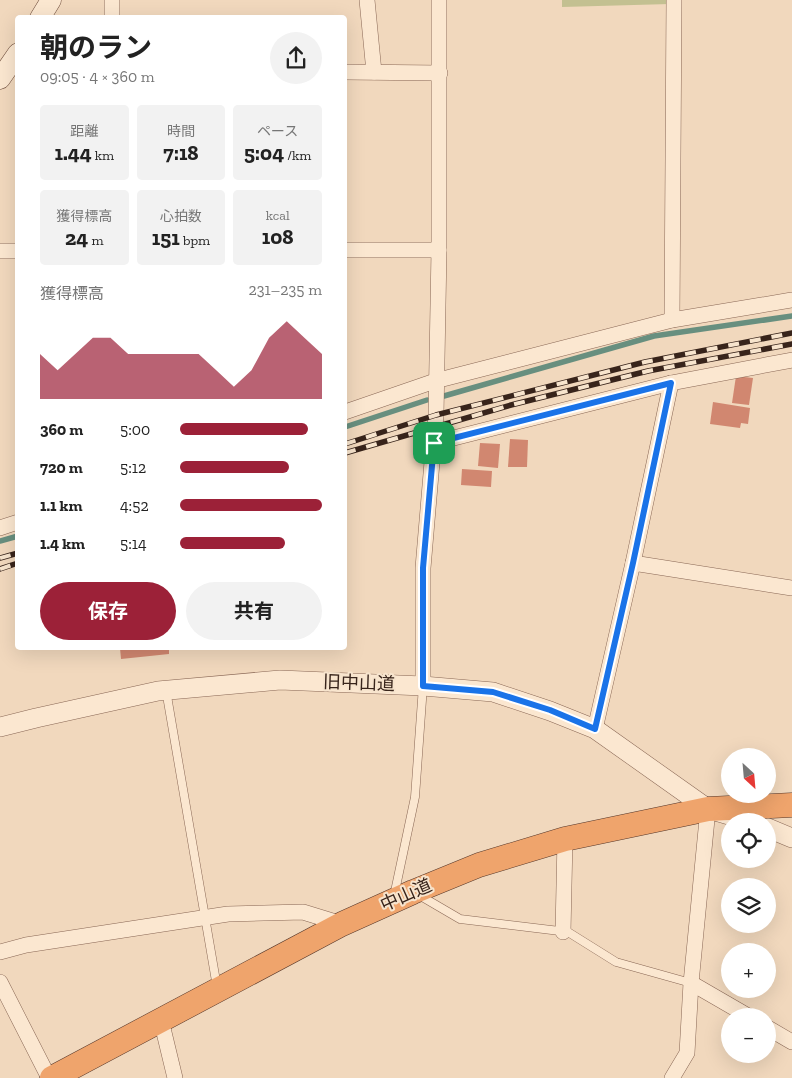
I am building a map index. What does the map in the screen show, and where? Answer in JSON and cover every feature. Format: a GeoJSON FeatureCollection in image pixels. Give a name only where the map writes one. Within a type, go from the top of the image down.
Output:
{"type":"FeatureCollection","features":[{"type":"Feature","properties":{"kind":"highway","name":"中山道"},"geometry":{"type":"LineString","coordinates":[[50,1078],[342,924],[403,896],[479,865],[565,839],[708,809],[792,805]]}},
{"type":"Feature","properties":{"kind":"main road"},"geometry":{"type":"LineString","coordinates":[[42,15],[51,0]]}},
{"type":"Feature","properties":{"kind":"main road"},"geometry":{"type":"LineString","coordinates":[[8,75],[15,60]]}},
{"type":"Feature","properties":{"kind":"street"},"geometry":{"type":"LineString","coordinates":[[112,0],[112,15]]}},
{"type":"Feature","properties":{"kind":"street"},"geometry":{"type":"LineString","coordinates":[[367,0],[374,72]]}},
{"type":"Feature","properties":{"kind":"street"},"geometry":{"type":"LineString","coordinates":[[423,686],[423,568],[434,443],[436,381],[439,250],[439,0]]}},
{"type":"Feature","properties":{"kind":"street"},"geometry":{"type":"LineString","coordinates":[[672,320],[674,0]]}},
{"type":"Feature","properties":{"kind":"street"},"geometry":{"type":"LineString","coordinates":[[347,72],[440,72]]}},
{"type":"Feature","properties":{"kind":"street"},"geometry":{"type":"LineString","coordinates":[[347,250],[439,250]]}},
{"type":"Feature","properties":{"kind":"street"},"geometry":{"type":"LineString","coordinates":[[0,251],[15,251]]}},
{"type":"Feature","properties":{"kind":"street"},"geometry":{"type":"LineString","coordinates":[[347,411],[436,381],[672,320],[792,300]]}},
{"type":"Feature","properties":{"kind":"street"},"geometry":{"type":"LineString","coordinates":[[434,443],[671,383],[792,360]]}},
{"type":"Feature","properties":{"kind":"street"},"geometry":{"type":"LineString","coordinates":[[595,729],[633,563],[671,383]]}},
{"type":"Feature","properties":{"kind":"street"},"geometry":{"type":"LineString","coordinates":[[0,528],[15,523]]}},
{"type":"Feature","properties":{"kind":"street"},"geometry":{"type":"LineString","coordinates":[[633,563],[792,588]]}},
{"type":"Feature","properties":{"kind":"street","name":"旧中山道"},"geometry":{"type":"LineString","coordinates":[[0,728],[166,690],[280,680],[423,686],[493,692],[550,710],[595,729],[708,809],[722,813]]}},
{"type":"Feature","properties":{"kind":"street"},"geometry":{"type":"LineString","coordinates":[[672,1078],[688,1052],[691,983],[708,809]]}},
{"type":"Feature","properties":{"kind":"street"},"geometry":{"type":"LineString","coordinates":[[776,831],[792,838]]}},
{"type":"Feature","properties":{"kind":"street"},"geometry":{"type":"LineString","coordinates":[[563,932],[565,839]]}},
{"type":"Feature","properties":{"kind":"street"},"geometry":{"type":"LineString","coordinates":[[0,952],[26,945],[228,914],[303,912],[342,924]]}},
{"type":"Feature","properties":{"kind":"street"},"geometry":{"type":"LineString","coordinates":[[0,982],[50,1078]]}},
{"type":"Feature","properties":{"kind":"street"},"geometry":{"type":"LineString","coordinates":[[691,983],[734,1008]]}},
{"type":"Feature","properties":{"kind":"street"},"geometry":{"type":"LineString","coordinates":[[161,1020],[175,1078]]}},
{"type":"Feature","properties":{"kind":"street"},"geometry":{"type":"LineString","coordinates":[[776,1033],[792,1042]]}},
{"type":"Feature","properties":{"kind":"lane"},"geometry":{"type":"LineString","coordinates":[[423,686],[415,797],[403,896],[460,919],[568,932],[616,962],[691,983]]}},
{"type":"Feature","properties":{"kind":"lane"},"geometry":{"type":"LineString","coordinates":[[166,690],[218,990]]}},
{"type":"Feature","properties":{"kind":"shaded area"},"geometry":{"type":"Polygon","coordinates":[[[562,0],[670,0],[670,4],[562,7],[562,0]]]}},
{"type":"Feature","properties":{"kind":"building"},"geometry":{"type":"Polygon","coordinates":[[[736,376],[753,378],[749,405],[732,403],[736,376]]]}},
{"type":"Feature","properties":{"kind":"building"},"geometry":{"type":"Polygon","coordinates":[[[713,402],[750,408],[748,424],[741,423],[740,428],[710,424],[713,402]]]}},
{"type":"Feature","properties":{"kind":"building"},"geometry":{"type":"Polygon","coordinates":[[[510,439],[528,440],[527,467],[508,467],[510,439]]]}},
{"type":"Feature","properties":{"kind":"building"},"geometry":{"type":"Polygon","coordinates":[[[480,443],[500,444],[498,468],[478,466],[480,443]]]}},
{"type":"Feature","properties":{"kind":"building"},"geometry":{"type":"Polygon","coordinates":[[[462,469],[492,471],[491,487],[461,485],[462,469]]]}},
{"type":"Feature","properties":{"kind":"building"},"geometry":{"type":"Polygon","coordinates":[[[120,650],[169,650],[169,654],[121,659],[120,650]]]}},
{"type":"Feature","properties":{"kind":"waterway"},"geometry":{"type":"LineString","coordinates":[[444,396],[654,336],[792,316]]}},
{"type":"Feature","properties":{"kind":"waterway"},"geometry":{"type":"LineString","coordinates":[[347,426],[427,400]]}},
{"type":"Feature","properties":{"kind":"waterway"},"geometry":{"type":"LineString","coordinates":[[0,541],[15,537]]}},
{"type":"Feature","properties":{"kind":"railway"},"geometry":{"type":"LineString","coordinates":[[347,443],[436,415],[645,362],[792,333]]}},
{"type":"Feature","properties":{"kind":"railway"},"geometry":{"type":"LineString","coordinates":[[347,452],[511,405],[648,371],[792,344]]}},
{"type":"Feature","properties":{"kind":"railway"},"geometry":{"type":"LineString","coordinates":[[0,558],[15,554]]}},
{"type":"Feature","properties":{"kind":"railway"},"geometry":{"type":"LineString","coordinates":[[0,569],[15,564]]}},
{"type":"Feature","properties":{"kind":"route"},"geometry":{"type":"LineString","coordinates":[[671,383],[633,563],[595,729],[550,710],[493,692],[423,686],[423,568],[434,443],[671,383]]}}]}
